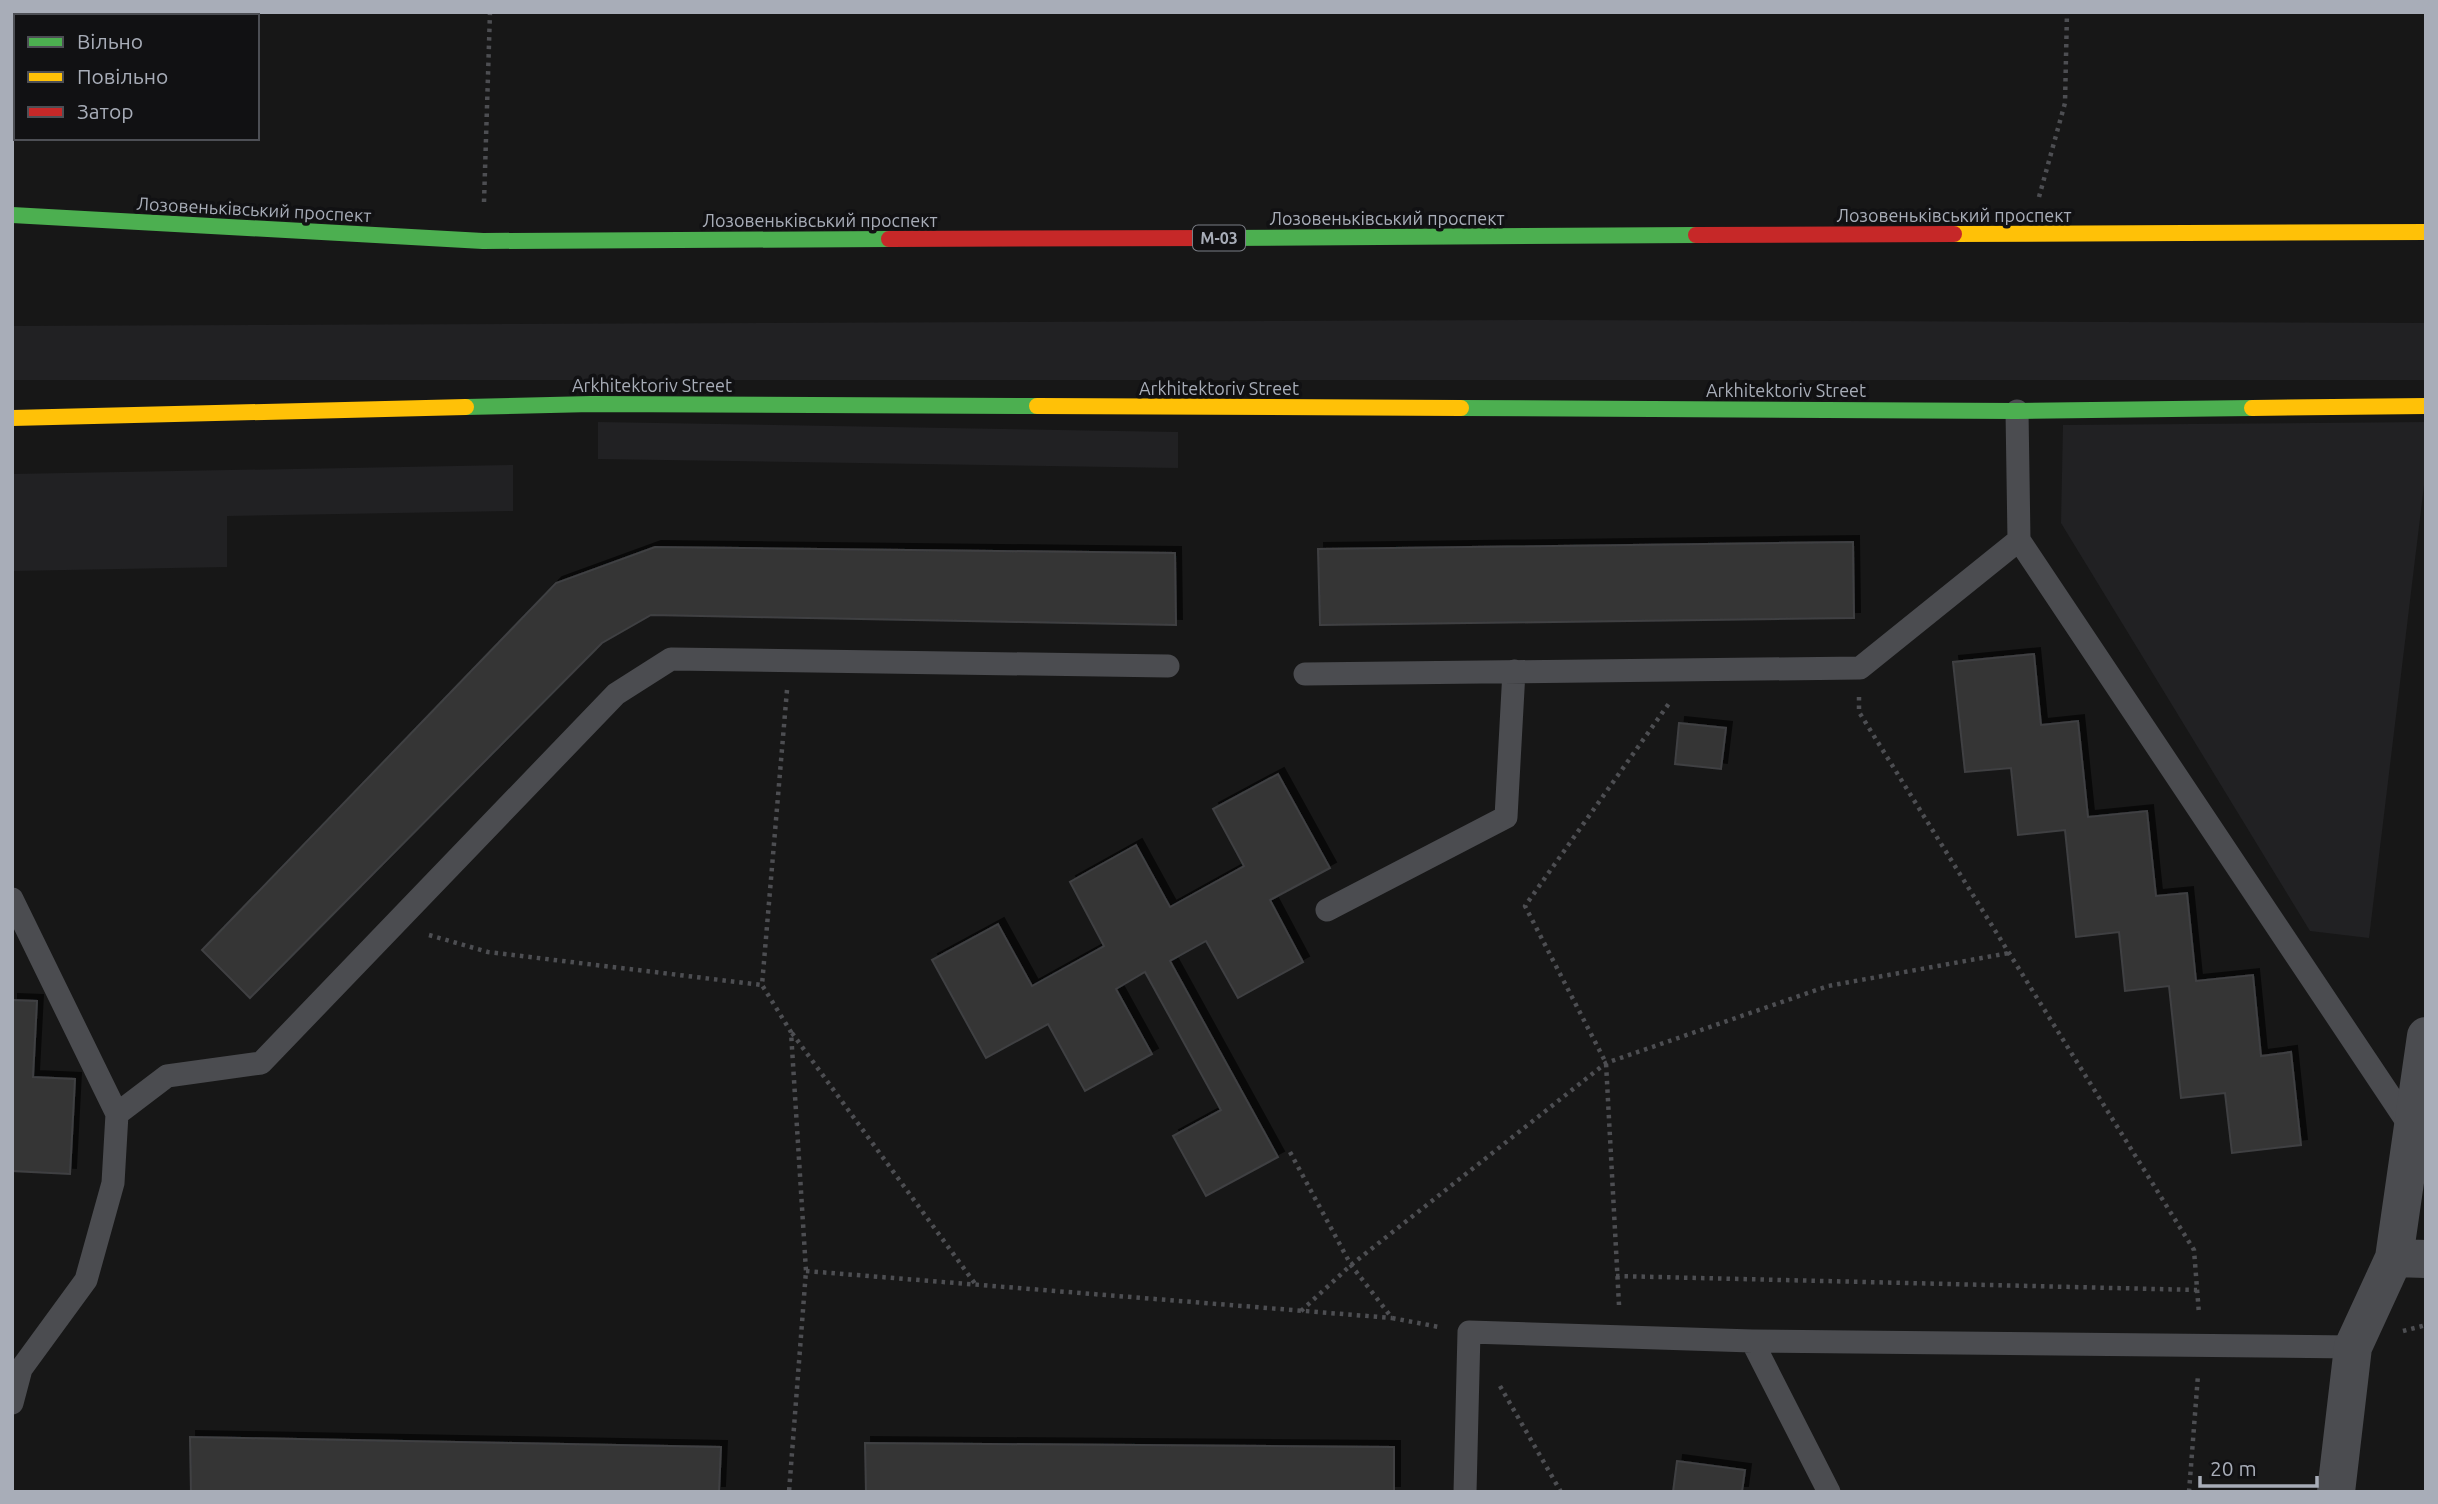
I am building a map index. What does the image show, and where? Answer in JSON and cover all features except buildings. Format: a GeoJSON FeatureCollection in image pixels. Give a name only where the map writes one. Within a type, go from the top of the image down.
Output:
{"type":"FeatureCollection","features":[{"type":"Feature","properties":{"kind":"main road","name":"Лозовеньківський проспект"},"geometry":{"type":"LineString","coordinates":[[12,215],[483,241],[2426,232]]}},
{"type":"Feature","properties":{"kind":"main road","name":"Arkhitektoriv Street"},"geometry":{"type":"LineString","coordinates":[[12,418],[592,404],[2017,411],[2426,405]]}},
{"type":"Feature","properties":{"kind":"street"},"geometry":{"type":"LineString","coordinates":[[2336,1492],[2353,1347],[2410,1258],[2412,1129],[2426,1036]]}},
{"type":"Feature","properties":{"kind":"lane"},"geometry":{"type":"LineString","coordinates":[[2017,411],[2019,540],[2412,1129]]}},
{"type":"Feature","properties":{"kind":"lane"},"geometry":{"type":"LineString","coordinates":[[1305,674],[1860,668],[2019,540]]}},
{"type":"Feature","properties":{"kind":"lane"},"geometry":{"type":"LineString","coordinates":[[117,1114],[167,1076],[261,1063],[616,694],[671,659],[1168,666]]}},
{"type":"Feature","properties":{"kind":"lane"},"geometry":{"type":"LineString","coordinates":[[1326,910],[1506,817],[1514,671]]}},
{"type":"Feature","properties":{"kind":"lane"},"geometry":{"type":"LineString","coordinates":[[12,899],[117,1114],[113,1183],[86,1280],[17,1369],[12,1403]]}},
{"type":"Feature","properties":{"kind":"lane"},"geometry":{"type":"LineString","coordinates":[[1465,1492],[1469,1332],[1752,1341],[2353,1347]]}},
{"type":"Feature","properties":{"kind":"lane"},"geometry":{"type":"LineString","coordinates":[[1752,1341],[1829,1492]]}},
{"type":"Feature","properties":{"kind":"path"},"geometry":{"type":"LineString","coordinates":[[483,241],[490,12]]}},
{"type":"Feature","properties":{"kind":"path"},"geometry":{"type":"LineString","coordinates":[[2028,234],[2064,103],[2067,12]]}},
{"type":"Feature","properties":{"kind":"path"},"geometry":{"type":"LineString","coordinates":[[789,661],[762,985],[791,1032],[976,1284]]}},
{"type":"Feature","properties":{"kind":"path"},"geometry":{"type":"LineString","coordinates":[[1860,668],[1859,712],[2194,1251],[2201,1346],[2189,1492]]}},
{"type":"Feature","properties":{"kind":"path"},"geometry":{"type":"LineString","coordinates":[[1623,1338],[1616,1276],[1606,1063],[1525,906],[1693,670]]}},
{"type":"Feature","properties":{"kind":"path"},"geometry":{"type":"LineString","coordinates":[[394,925],[488,952],[762,985]]}},
{"type":"Feature","properties":{"kind":"path"},"geometry":{"type":"LineString","coordinates":[[1301,1311],[1351,1265],[1606,1063],[1828,986],[2009,953]]}},
{"type":"Feature","properties":{"kind":"path"},"geometry":{"type":"LineString","coordinates":[[789,1492],[806,1271],[791,1032]]}},
{"type":"Feature","properties":{"kind":"path"},"geometry":{"type":"LineString","coordinates":[[1290,1152],[1351,1265],[1392,1318]]}},
{"type":"Feature","properties":{"kind":"path"},"geometry":{"type":"LineString","coordinates":[[806,1271],[1392,1318],[1469,1332],[1561,1492]]}},
{"type":"Feature","properties":{"kind":"path"},"geometry":{"type":"LineString","coordinates":[[1616,1276],[2197,1290]]}},
{"type":"Feature","properties":{"kind":"shaded area"},"geometry":{"type":"Polygon","coordinates":[[[1538,320],[2426,323],[2426,380],[12,380],[12,326],[1538,320]]]}},
{"type":"Feature","properties":{"kind":"shaded area"},"geometry":{"type":"Polygon","coordinates":[[[598,422],[1178,432],[1178,468],[598,459],[598,422]]]}},
{"type":"Feature","properties":{"kind":"shaded area"},"geometry":{"type":"Polygon","coordinates":[[[2426,422],[2426,469],[2369,938],[2310,931],[2061,523],[2063,425],[2426,422]]]}},
{"type":"Feature","properties":{"kind":"shaded area"},"geometry":{"type":"Polygon","coordinates":[[[513,465],[513,511],[227,516],[227,567],[12,571],[12,474],[513,465]]]}},
{"type":"Feature","properties":{"kind":"traffic: fast"},"geometry":{"type":"LineString","coordinates":[[12,215],[483,241],[889,239]]}},
{"type":"Feature","properties":{"kind":"traffic: fast"},"geometry":{"type":"LineString","coordinates":[[1218,238],[1696,235]]}},
{"type":"Feature","properties":{"kind":"traffic: fast"},"geometry":{"type":"LineString","coordinates":[[466,407],[592,404],[1037,406]]}},
{"type":"Feature","properties":{"kind":"traffic: fast"},"geometry":{"type":"LineString","coordinates":[[1461,408],[2017,411],[2252,408]]}},
{"type":"Feature","properties":{"kind":"traffic: slow"},"geometry":{"type":"LineString","coordinates":[[1954,234],[2426,232]]}},
{"type":"Feature","properties":{"kind":"traffic: slow"},"geometry":{"type":"LineString","coordinates":[[1037,406],[1461,408]]}},
{"type":"Feature","properties":{"kind":"traffic: slow"},"geometry":{"type":"LineString","coordinates":[[2252,408],[2426,406]]}},
{"type":"Feature","properties":{"kind":"traffic: slow"},"geometry":{"type":"LineString","coordinates":[[12,418],[466,407]]}},
{"type":"Feature","properties":{"kind":"traffic: jam"},"geometry":{"type":"LineString","coordinates":[[1696,235],[1954,234]]}},
{"type":"Feature","properties":{"kind":"traffic: jam"},"geometry":{"type":"LineString","coordinates":[[889,239],[1218,238]]}}]}
